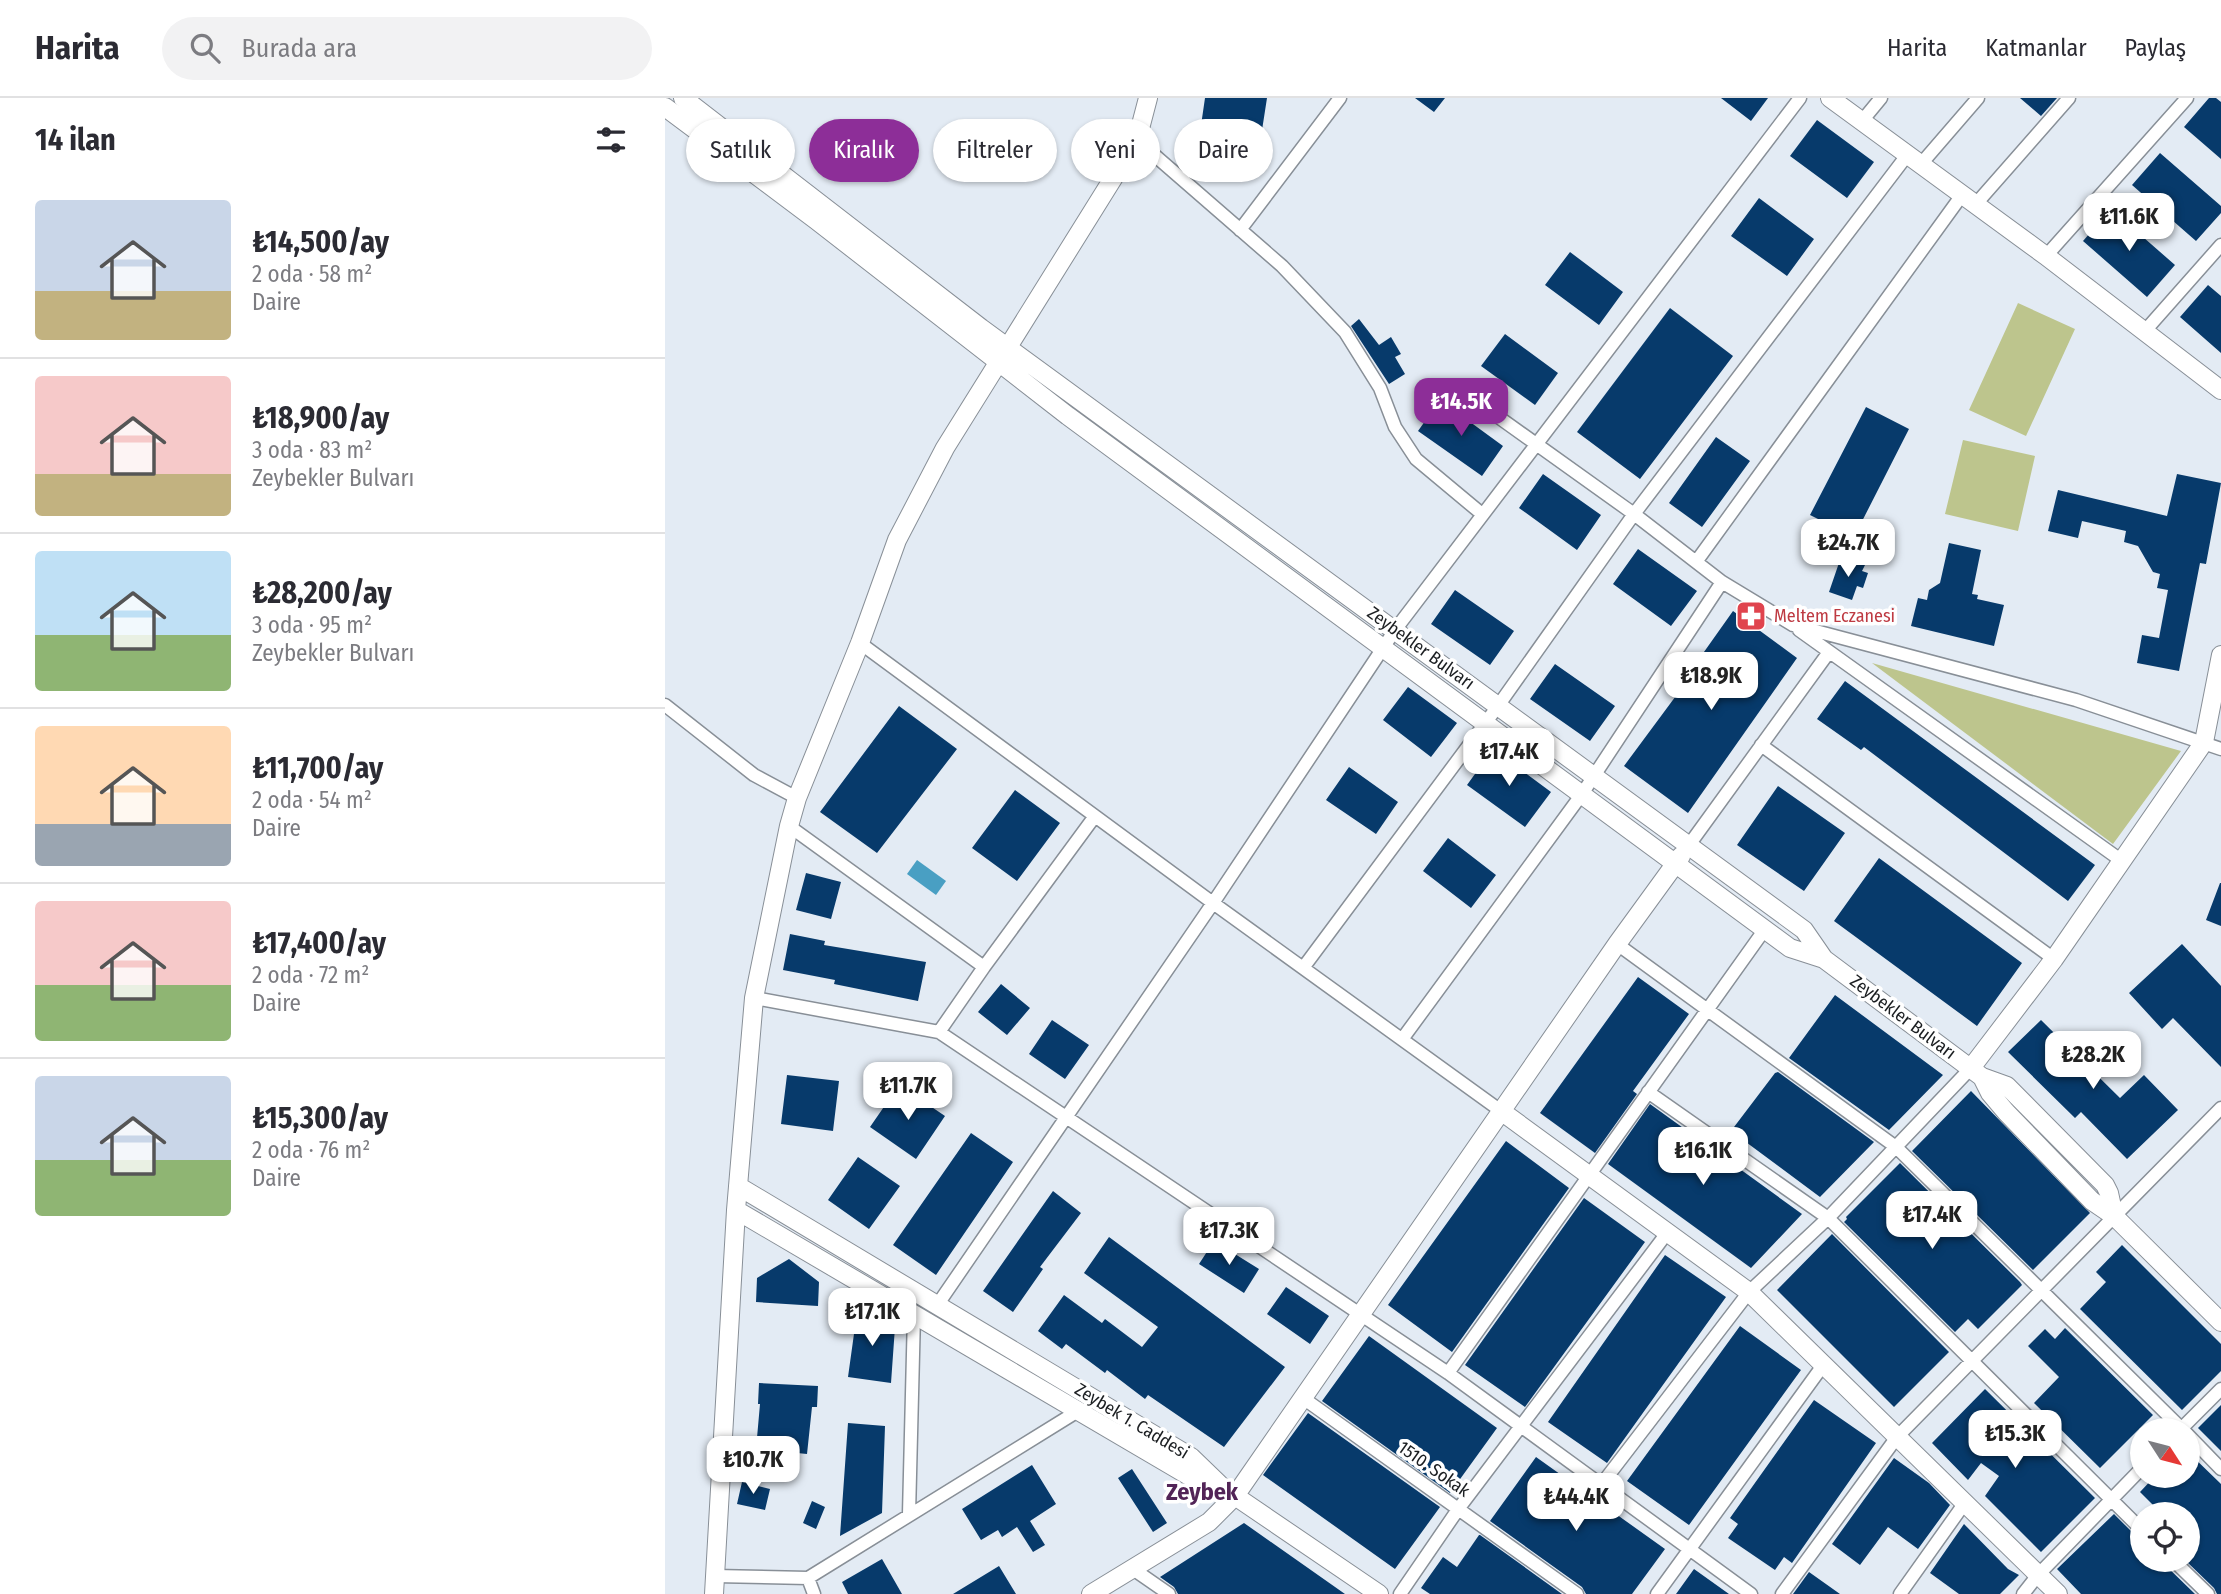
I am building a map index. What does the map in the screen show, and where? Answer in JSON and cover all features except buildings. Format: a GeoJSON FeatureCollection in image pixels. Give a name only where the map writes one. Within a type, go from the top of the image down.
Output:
{"type":"FeatureCollection","features":[{"type":"Feature","properties":{"kind":"street","name":"Zeybekler Bulvarı"},"geometry":{"type":"LineString","coordinates":[[683,98],[941,298],[1804,930],[1824,959]]}},
{"type":"Feature","properties":{"kind":"street"},"geometry":{"type":"LineString","coordinates":[[1142,119],[1148,98]]}},
{"type":"Feature","properties":{"kind":"street"},"geometry":{"type":"LineString","coordinates":[[1240,230],[1340,98]]}},
{"type":"Feature","properties":{"kind":"street"},"geometry":{"type":"LineString","coordinates":[[938,1304],[1213,903],[1395,630],[1800,98]]}},
{"type":"Feature","properties":{"kind":"street"},"geometry":{"type":"LineString","coordinates":[[1830,98],[2046,256],[2221,390]]}},
{"type":"Feature","properties":{"kind":"street"},"geometry":{"type":"LineString","coordinates":[[1862,121],[1881,98]]}},
{"type":"Feature","properties":{"kind":"street"},"geometry":{"type":"LineString","coordinates":[[1303,968],[1498,706],[1634,514],[1914,159],[1978,98]]}},
{"type":"Feature","properties":{"kind":"street"},"geometry":{"type":"LineString","coordinates":[[1696,562],[1968,200],[2070,98]]}},
{"type":"Feature","properties":{"kind":"street"},"geometry":{"type":"LineString","coordinates":[[2046,256],[2187,98]]}},
{"type":"Feature","properties":{"kind":"street","name":"Zeybekler Bulvarı"},"geometry":{"type":"LineString","coordinates":[[665,107],[816,220],[998,363],[1790,948],[1824,959],[1977,1072],[2006,1112],[2092,1201],[2114,1216],[2221,1322]]}},
{"type":"Feature","properties":{"kind":"street"},"geometry":{"type":"LineString","coordinates":[[1160,160],[1282,266],[1345,332],[1380,388],[1395,427],[1416,458],[1482,514]]}},
{"type":"Feature","properties":{"kind":"street"},"geometry":{"type":"LineString","coordinates":[[1078,1411],[808,1578],[715,1585],[736,1210],[754,998],[789,826],[797,798],[860,643],[897,540],[945,448],[1111,182]]}},
{"type":"Feature","properties":{"kind":"street"},"geometry":{"type":"LineString","coordinates":[[2144,332],[2221,245]]}},
{"type":"Feature","properties":{"kind":"street"},"geometry":{"type":"LineString","coordinates":[[1455,386],[1536,442],[1722,582],[1793,625],[2122,861]]}},
{"type":"Feature","properties":{"kind":"street"},"geometry":{"type":"LineString","coordinates":[[1182,500],[1195,482]]}},
{"type":"Feature","properties":{"kind":"street"},"geometry":{"type":"LineString","coordinates":[[1403,1038],[1582,794],[1722,582]]}},
{"type":"Feature","properties":{"kind":"street"},"geometry":{"type":"LineString","coordinates":[[1793,625],[2076,700],[2221,749]]}},
{"type":"Feature","properties":{"kind":"street"},"geometry":{"type":"LineString","coordinates":[[860,643],[1749,1292],[2058,1594]]}},
{"type":"Feature","properties":{"kind":"street"},"geometry":{"type":"LineString","coordinates":[[1091,1594],[1209,1522],[1235,1496],[1617,944],[1829,652]]}},
{"type":"Feature","properties":{"kind":"street"},"geometry":{"type":"LineString","coordinates":[[1601,1485],[1749,1292],[1828,1218],[1896,1147],[1977,1072],[2204,742],[2221,655]]}},
{"type":"Feature","properties":{"kind":"street"},"geometry":{"type":"LineString","coordinates":[[665,705],[754,775],[797,798]]}},
{"type":"Feature","properties":{"kind":"street"},"geometry":{"type":"LineString","coordinates":[[1761,745],[2054,959]]}},
{"type":"Feature","properties":{"kind":"street"},"geometry":{"type":"LineString","coordinates":[[939,1032],[1095,816]]}},
{"type":"Feature","properties":{"kind":"street"},"geometry":{"type":"LineString","coordinates":[[789,826],[984,967]]}},
{"type":"Feature","properties":{"kind":"street"},"geometry":{"type":"LineString","coordinates":[[1448,1373],[1765,929]]}},
{"type":"Feature","properties":{"kind":"street"},"geometry":{"type":"LineString","coordinates":[[1617,944],[1896,1147],[2171,1418]]}},
{"type":"Feature","properties":{"kind":"street"},"geometry":{"type":"LineString","coordinates":[[754,998],[939,1032],[1448,1373],[1751,1594]]}},
{"type":"Feature","properties":{"kind":"street"},"geometry":{"type":"LineString","coordinates":[[1648,1092],[1828,1218],[2130,1519]]}},
{"type":"Feature","properties":{"kind":"street"},"geometry":{"type":"LineString","coordinates":[[1782,1594],[1897,1437],[2221,1108]]}},
{"type":"Feature","properties":{"kind":"street","name":"Zeybek 1. Caddesi"},"geometry":{"type":"LineString","coordinates":[[738,1186],[1191,1457],[1220,1485]]}},
{"type":"Feature","properties":{"kind":"street","name":"Zeybek 1. Caddesi"},"geometry":{"type":"LineString","coordinates":[[736,1210],[1201,1483],[1220,1485]]}},
{"type":"Feature","properties":{"kind":"street"},"geometry":{"type":"LineString","coordinates":[[1400,1594],[1459,1508],[1667,1233]]}},
{"type":"Feature","properties":{"kind":"street"},"geometry":{"type":"LineString","coordinates":[[909,1514],[914,1314]]}},
{"type":"Feature","properties":{"kind":"street"},"geometry":{"type":"LineString","coordinates":[[1657,1594],[1824,1364]]}},
{"type":"Feature","properties":{"kind":"street"},"geometry":{"type":"LineString","coordinates":[[2194,1418],[2221,1389]]}},
{"type":"Feature","properties":{"kind":"street","name":"1510. Sokak"},"geometry":{"type":"LineString","coordinates":[[1303,1398],[1577,1594]]}},
{"type":"Feature","properties":{"kind":"street"},"geometry":{"type":"LineString","coordinates":[[2200,1447],[2221,1469]]}},
{"type":"Feature","properties":{"kind":"street"},"geometry":{"type":"LineString","coordinates":[[2023,1594],[2130,1480]]}},
{"type":"Feature","properties":{"kind":"street"},"geometry":{"type":"LineString","coordinates":[[1220,1485],[1379,1594]]}},
{"type":"Feature","properties":{"kind":"street"},"geometry":{"type":"LineString","coordinates":[[1900,1594],[1964,1504]]}},
{"type":"Feature","properties":{"kind":"street"},"geometry":{"type":"LineString","coordinates":[[1133,1569],[1169,1594]]}},
{"type":"Feature","properties":{"kind":"street"},"geometry":{"type":"LineString","coordinates":[[2186,1572],[2209,1594]]}},
{"type":"Feature","properties":{"kind":"street"},"geometry":{"type":"LineString","coordinates":[[808,1578],[814,1594]]}},
{"type":"Feature","properties":{"kind":"green space"},"geometry":{"type":"Polygon","coordinates":[[[2018,303],[2075,329],[2026,436],[1969,410],[2018,303]]]}},
{"type":"Feature","properties":{"kind":"green space"},"geometry":{"type":"Polygon","coordinates":[[[1963,440],[2035,456],[2018,531],[1945,514],[1963,440]]]}},
{"type":"Feature","properties":{"kind":"green space"},"geometry":{"type":"Polygon","coordinates":[[[1872,663],[2181,751],[2113,844],[1872,663]]]}},
{"type":"Feature","properties":{"kind":"water"},"geometry":{"type":"Polygon","coordinates":[[[917,860],[946,881],[936,895],[907,874],[917,860]]]}},
{"type":"Feature","properties":{"kind":"place","name":"Meltem Eczanesi"},"geometry":{"type":"Point","coordinates":[1751,616]}},
{"type":"Feature","properties":{"kind":"district","name":"Zeybek"},"geometry":{"type":"Point","coordinates":[1202,1492]}}]}
